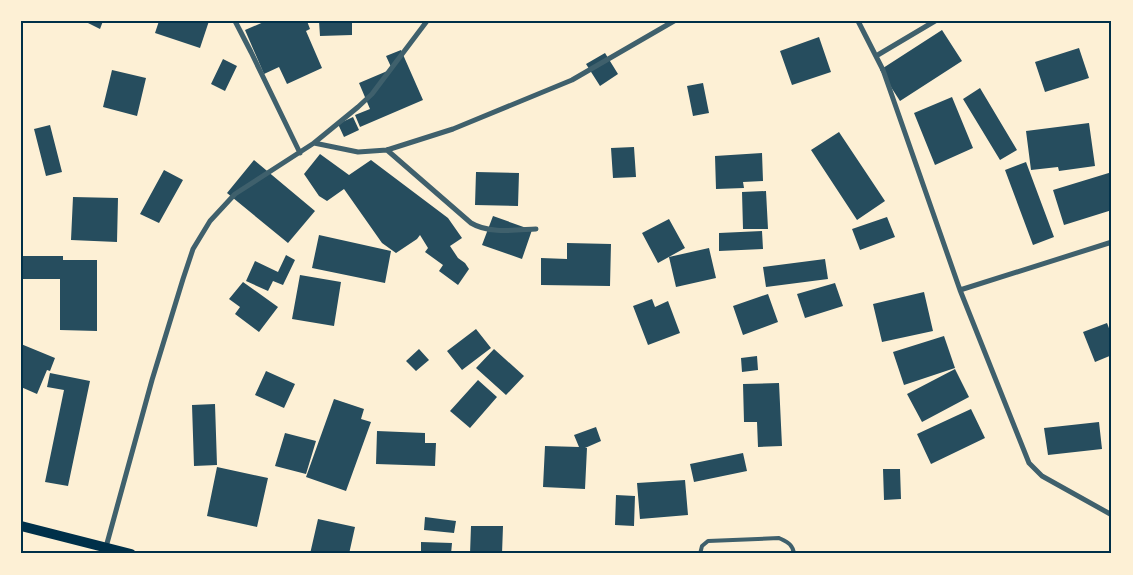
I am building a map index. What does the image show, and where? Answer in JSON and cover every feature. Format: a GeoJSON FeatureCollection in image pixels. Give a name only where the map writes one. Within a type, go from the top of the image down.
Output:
{"type":"FeatureCollection","features":[{"type":"Feature","properties":{"kind":"main road"},"geometry":{"type":"LineString","coordinates":[[21,526],[131,554]]}},
{"type":"Feature","properties":{"kind":"street"},"geometry":{"type":"LineString","coordinates":[[235,21],[300,153]]}},
{"type":"Feature","properties":{"kind":"street"},"geometry":{"type":"LineString","coordinates":[[106,547],[182,279],[193,249],[210,221],[235,194],[300,153],[358,107],[372,94],[427,21]]}},
{"type":"Feature","properties":{"kind":"street"},"geometry":{"type":"LineString","coordinates":[[314,143],[358,152],[387,150],[453,130],[572,80],[674,21]]}},
{"type":"Feature","properties":{"kind":"street"},"geometry":{"type":"LineString","coordinates":[[858,21],[883,70],[960,290],[1029,464],[1042,476],[1112,515]]}},
{"type":"Feature","properties":{"kind":"street"},"geometry":{"type":"LineString","coordinates":[[876,56],[935,21]]}},
{"type":"Feature","properties":{"kind":"street"},"geometry":{"type":"LineString","coordinates":[[387,150],[470,224],[490,230],[536,229]]}},
{"type":"Feature","properties":{"kind":"street"},"geometry":{"type":"LineString","coordinates":[[960,290],[1112,242]]}},
{"type":"Feature","properties":{"kind":"lane"},"geometry":{"type":"LineString","coordinates":[[700,554],[702,546],[708,541],[779,538],[789,543],[793,548],[794,554]]}},
{"type":"Feature","properties":{"kind":"building"},"geometry":{"type":"Polygon","coordinates":[[[84,21],[103,21],[100,29],[84,21]]]}},
{"type":"Feature","properties":{"kind":"building"},"geometry":{"type":"Polygon","coordinates":[[[159,21],[209,21],[200,48],[155,33],[159,21]]]}},
{"type":"Feature","properties":{"kind":"building"},"geometry":{"type":"Polygon","coordinates":[[[266,21],[307,21],[310,29],[306,31],[322,68],[287,84],[279,67],[264,74],[245,30],[266,21]]]}},
{"type":"Feature","properties":{"kind":"building"},"geometry":{"type":"Polygon","coordinates":[[[319,21],[352,21],[352,35],[320,36],[319,21]]]}},
{"type":"Feature","properties":{"kind":"building"},"geometry":{"type":"Polygon","coordinates":[[[942,30],[962,61],[900,101],[880,70],[942,30]]]}},
{"type":"Feature","properties":{"kind":"building"},"geometry":{"type":"Polygon","coordinates":[[[819,37],[831,72],[792,85],[780,51],[819,37]]]}},
{"type":"Feature","properties":{"kind":"building"},"geometry":{"type":"Polygon","coordinates":[[[1079,48],[1089,78],[1045,92],[1035,62],[1079,48]]]}},
{"type":"Feature","properties":{"kind":"building"},"geometry":{"type":"Polygon","coordinates":[[[401,50],[423,100],[360,127],[355,115],[370,109],[359,83],[392,69],[386,56],[401,50]]]}},
{"type":"Feature","properties":{"kind":"building"},"geometry":{"type":"Polygon","coordinates":[[[605,53],[618,74],[600,86],[586,64],[605,53]]]}},
{"type":"Feature","properties":{"kind":"building"},"geometry":{"type":"Polygon","coordinates":[[[223,59],[237,66],[225,91],[211,84],[223,59]]]}},
{"type":"Feature","properties":{"kind":"building"},"geometry":{"type":"Polygon","coordinates":[[[112,70],[146,78],[137,116],[103,107],[112,70]]]}},
{"type":"Feature","properties":{"kind":"building"},"geometry":{"type":"Polygon","coordinates":[[[703,83],[709,113],[693,116],[687,86],[703,83]]]}},
{"type":"Feature","properties":{"kind":"building"},"geometry":{"type":"Polygon","coordinates":[[[980,88],[1017,150],[1000,160],[963,99],[980,88]]]}},
{"type":"Feature","properties":{"kind":"building"},"geometry":{"type":"Polygon","coordinates":[[[952,97],[973,148],[935,165],[914,113],[952,97]]]}},
{"type":"Feature","properties":{"kind":"building"},"geometry":{"type":"Polygon","coordinates":[[[353,117],[359,130],[344,137],[338,124],[353,117]]]}},
{"type":"Feature","properties":{"kind":"building"},"geometry":{"type":"Polygon","coordinates":[[[1089,123],[1095,166],[1059,171],[1058,167],[1031,170],[1026,131],[1089,123]]]}},
{"type":"Feature","properties":{"kind":"building"},"geometry":{"type":"Polygon","coordinates":[[[50,125],[62,172],[46,176],[34,129],[50,125]]]}},
{"type":"Feature","properties":{"kind":"building"},"geometry":{"type":"Polygon","coordinates":[[[839,132],[885,201],[857,220],[811,150],[839,132]]]}},
{"type":"Feature","properties":{"kind":"building"},"geometry":{"type":"Polygon","coordinates":[[[634,147],[636,177],[613,178],[611,148],[634,147]]]}},
{"type":"Feature","properties":{"kind":"building"},"geometry":{"type":"Polygon","coordinates":[[[762,153],[763,181],[743,182],[744,188],[716,189],[715,156],[762,153]]]}},
{"type":"Feature","properties":{"kind":"building"},"geometry":{"type":"Polygon","coordinates":[[[320,154],[349,175],[371,160],[448,218],[462,238],[450,246],[469,269],[458,285],[439,271],[443,265],[425,252],[428,248],[420,235],[396,253],[382,243],[344,189],[327,201],[319,196],[304,174],[320,154]]]}},
{"type":"Feature","properties":{"kind":"building"},"geometry":{"type":"Polygon","coordinates":[[[254,160],[315,211],[288,243],[227,193],[254,160]]]}},
{"type":"Feature","properties":{"kind":"building"},"geometry":{"type":"Polygon","coordinates":[[[1026,162],[1054,237],[1033,245],[1005,170],[1026,162]]]}},
{"type":"Feature","properties":{"kind":"building"},"geometry":{"type":"Polygon","coordinates":[[[164,170],[183,180],[159,223],[140,214],[164,170]]]}},
{"type":"Feature","properties":{"kind":"building"},"geometry":{"type":"Polygon","coordinates":[[[476,172],[519,173],[518,206],[475,205],[476,172]]]}},
{"type":"Feature","properties":{"kind":"building"},"geometry":{"type":"Polygon","coordinates":[[[1112,172],[1112,210],[1064,225],[1053,190],[1112,172]]]}},
{"type":"Feature","properties":{"kind":"building"},"geometry":{"type":"Polygon","coordinates":[[[766,191],[768,229],[743,229],[742,192],[766,191]]]}},
{"type":"Feature","properties":{"kind":"building"},"geometry":{"type":"Polygon","coordinates":[[[73,197],[118,198],[117,242],[71,240],[73,197]]]}},
{"type":"Feature","properties":{"kind":"building"},"geometry":{"type":"Polygon","coordinates":[[[493,216],[532,230],[522,259],[482,245],[493,216]]]}},
{"type":"Feature","properties":{"kind":"building"},"geometry":{"type":"Polygon","coordinates":[[[887,217],[895,237],[860,250],[852,229],[887,217]]]}},
{"type":"Feature","properties":{"kind":"building"},"geometry":{"type":"Polygon","coordinates":[[[669,219],[685,248],[658,263],[642,233],[669,219]]]}},
{"type":"Feature","properties":{"kind":"building"},"geometry":{"type":"Polygon","coordinates":[[[762,231],[763,249],[719,251],[719,233],[762,231]]]}},
{"type":"Feature","properties":{"kind":"building"},"geometry":{"type":"Polygon","coordinates":[[[319,235],[391,251],[385,283],[312,268],[319,235]]]}},
{"type":"Feature","properties":{"kind":"building"},"geometry":{"type":"Polygon","coordinates":[[[567,243],[611,244],[610,286],[541,285],[541,258],[567,259],[567,243]]]}},
{"type":"Feature","properties":{"kind":"building"},"geometry":{"type":"Polygon","coordinates":[[[709,248],[716,278],[676,287],[669,257],[709,248]]]}},
{"type":"Feature","properties":{"kind":"building"},"geometry":{"type":"Polygon","coordinates":[[[286,255],[295,260],[283,285],[273,281],[268,291],[246,281],[255,261],[278,272],[286,255]]]}},
{"type":"Feature","properties":{"kind":"building"},"geometry":{"type":"Polygon","coordinates":[[[21,256],[63,256],[63,260],[97,260],[97,331],[60,330],[60,279],[21,279],[21,256]]]}},
{"type":"Feature","properties":{"kind":"building"},"geometry":{"type":"Polygon","coordinates":[[[825,259],[828,279],[766,287],[763,267],[825,259]]]}},
{"type":"Feature","properties":{"kind":"building"},"geometry":{"type":"Polygon","coordinates":[[[300,275],[341,282],[334,326],[292,319],[300,275]]]}},
{"type":"Feature","properties":{"kind":"building"},"geometry":{"type":"Polygon","coordinates":[[[243,282],[278,307],[259,332],[235,314],[240,307],[229,299],[243,282]]]}},
{"type":"Feature","properties":{"kind":"building"},"geometry":{"type":"Polygon","coordinates":[[[835,283],[843,306],[805,318],[797,294],[835,283]]]}},
{"type":"Feature","properties":{"kind":"building"},"geometry":{"type":"Polygon","coordinates":[[[924,292],[933,331],[882,342],[873,304],[924,292]]]}},
{"type":"Feature","properties":{"kind":"building"},"geometry":{"type":"Polygon","coordinates":[[[768,294],[778,322],[743,335],[733,306],[768,294]]]}},
{"type":"Feature","properties":{"kind":"building"},"geometry":{"type":"Polygon","coordinates":[[[652,299],[655,307],[668,301],[680,333],[648,345],[633,306],[652,299]]]}},
{"type":"Feature","properties":{"kind":"building"},"geometry":{"type":"Polygon","coordinates":[[[1107,323],[1112,336],[1112,355],[1095,362],[1083,332],[1107,323]]]}},
{"type":"Feature","properties":{"kind":"building"},"geometry":{"type":"Polygon","coordinates":[[[476,329],[491,348],[462,370],[447,351],[476,329]]]}},
{"type":"Feature","properties":{"kind":"building"},"geometry":{"type":"Polygon","coordinates":[[[944,336],[955,368],[904,385],[893,352],[944,336]]]}},
{"type":"Feature","properties":{"kind":"building"},"geometry":{"type":"Polygon","coordinates":[[[21,344],[55,358],[50,371],[47,370],[37,394],[21,387],[21,344]]]}},
{"type":"Feature","properties":{"kind":"building"},"geometry":{"type":"Polygon","coordinates":[[[419,349],[429,360],[416,371],[406,361],[419,349]]]}},
{"type":"Feature","properties":{"kind":"building"},"geometry":{"type":"Polygon","coordinates":[[[494,349],[524,376],[506,395],[476,368],[494,349]]]}},
{"type":"Feature","properties":{"kind":"building"},"geometry":{"type":"Polygon","coordinates":[[[757,356],[758,370],[742,372],[741,358],[757,356]]]}},
{"type":"Feature","properties":{"kind":"building"},"geometry":{"type":"Polygon","coordinates":[[[955,369],[969,397],[922,422],[907,394],[955,369]]]}},
{"type":"Feature","properties":{"kind":"building"},"geometry":{"type":"Polygon","coordinates":[[[266,371],[295,384],[284,408],[255,395],[266,371]]]}},
{"type":"Feature","properties":{"kind":"building"},"geometry":{"type":"Polygon","coordinates":[[[50,373],[90,381],[68,486],[45,482],[64,390],[47,387],[50,373]]]}},
{"type":"Feature","properties":{"kind":"building"},"geometry":{"type":"Polygon","coordinates":[[[478,380],[497,397],[470,428],[450,411],[478,380]]]}},
{"type":"Feature","properties":{"kind":"building"},"geometry":{"type":"Polygon","coordinates":[[[779,383],[782,446],[758,447],[757,422],[744,422],[743,384],[779,383]]]}},
{"type":"Feature","properties":{"kind":"building"},"geometry":{"type":"Polygon","coordinates":[[[334,399],[364,409],[361,419],[371,422],[346,491],[306,477],[334,399]]]}},
{"type":"Feature","properties":{"kind":"building"},"geometry":{"type":"Polygon","coordinates":[[[215,404],[217,465],[194,466],[192,405],[215,404]]]}},
{"type":"Feature","properties":{"kind":"building"},"geometry":{"type":"Polygon","coordinates":[[[971,409],[985,438],[931,464],[917,434],[971,409]]]}},
{"type":"Feature","properties":{"kind":"building"},"geometry":{"type":"Polygon","coordinates":[[[1099,422],[1102,449],[1048,455],[1044,428],[1099,422]]]}},
{"type":"Feature","properties":{"kind":"building"},"geometry":{"type":"Polygon","coordinates":[[[596,427],[601,441],[585,448],[587,448],[585,489],[543,487],[545,446],[579,447],[574,435],[596,427]]]}},
{"type":"Feature","properties":{"kind":"building"},"geometry":{"type":"Polygon","coordinates":[[[377,431],[425,433],[425,443],[436,443],[435,466],[376,464],[377,431]]]}},
{"type":"Feature","properties":{"kind":"building"},"geometry":{"type":"Polygon","coordinates":[[[285,433],[316,441],[306,474],[275,466],[285,433]]]}},
{"type":"Feature","properties":{"kind":"building"},"geometry":{"type":"Polygon","coordinates":[[[743,453],[747,471],[694,482],[690,464],[743,453]]]}},
{"type":"Feature","properties":{"kind":"building"},"geometry":{"type":"Polygon","coordinates":[[[217,467],[268,478],[257,527],[207,516],[217,467]]]}},
{"type":"Feature","properties":{"kind":"building"},"geometry":{"type":"Polygon","coordinates":[[[883,469],[900,469],[901,499],[884,500],[883,469]]]}},
{"type":"Feature","properties":{"kind":"building"},"geometry":{"type":"Polygon","coordinates":[[[685,480],[688,515],[640,519],[637,483],[685,480]]]}},
{"type":"Feature","properties":{"kind":"building"},"geometry":{"type":"Polygon","coordinates":[[[616,495],[635,496],[634,526],[615,525],[616,495]]]}},
{"type":"Feature","properties":{"kind":"building"},"geometry":{"type":"Polygon","coordinates":[[[425,517],[456,521],[454,533],[424,530],[425,517]]]}},
{"type":"Feature","properties":{"kind":"building"},"geometry":{"type":"Polygon","coordinates":[[[318,519],[355,527],[349,554],[310,554],[318,519]]]}},
{"type":"Feature","properties":{"kind":"building"},"geometry":{"type":"Polygon","coordinates":[[[471,526],[503,526],[502,554],[470,554],[471,526]]]}},
{"type":"Feature","properties":{"kind":"building"},"geometry":{"type":"Polygon","coordinates":[[[421,542],[452,543],[451,554],[421,553],[421,542]]]}}]}
